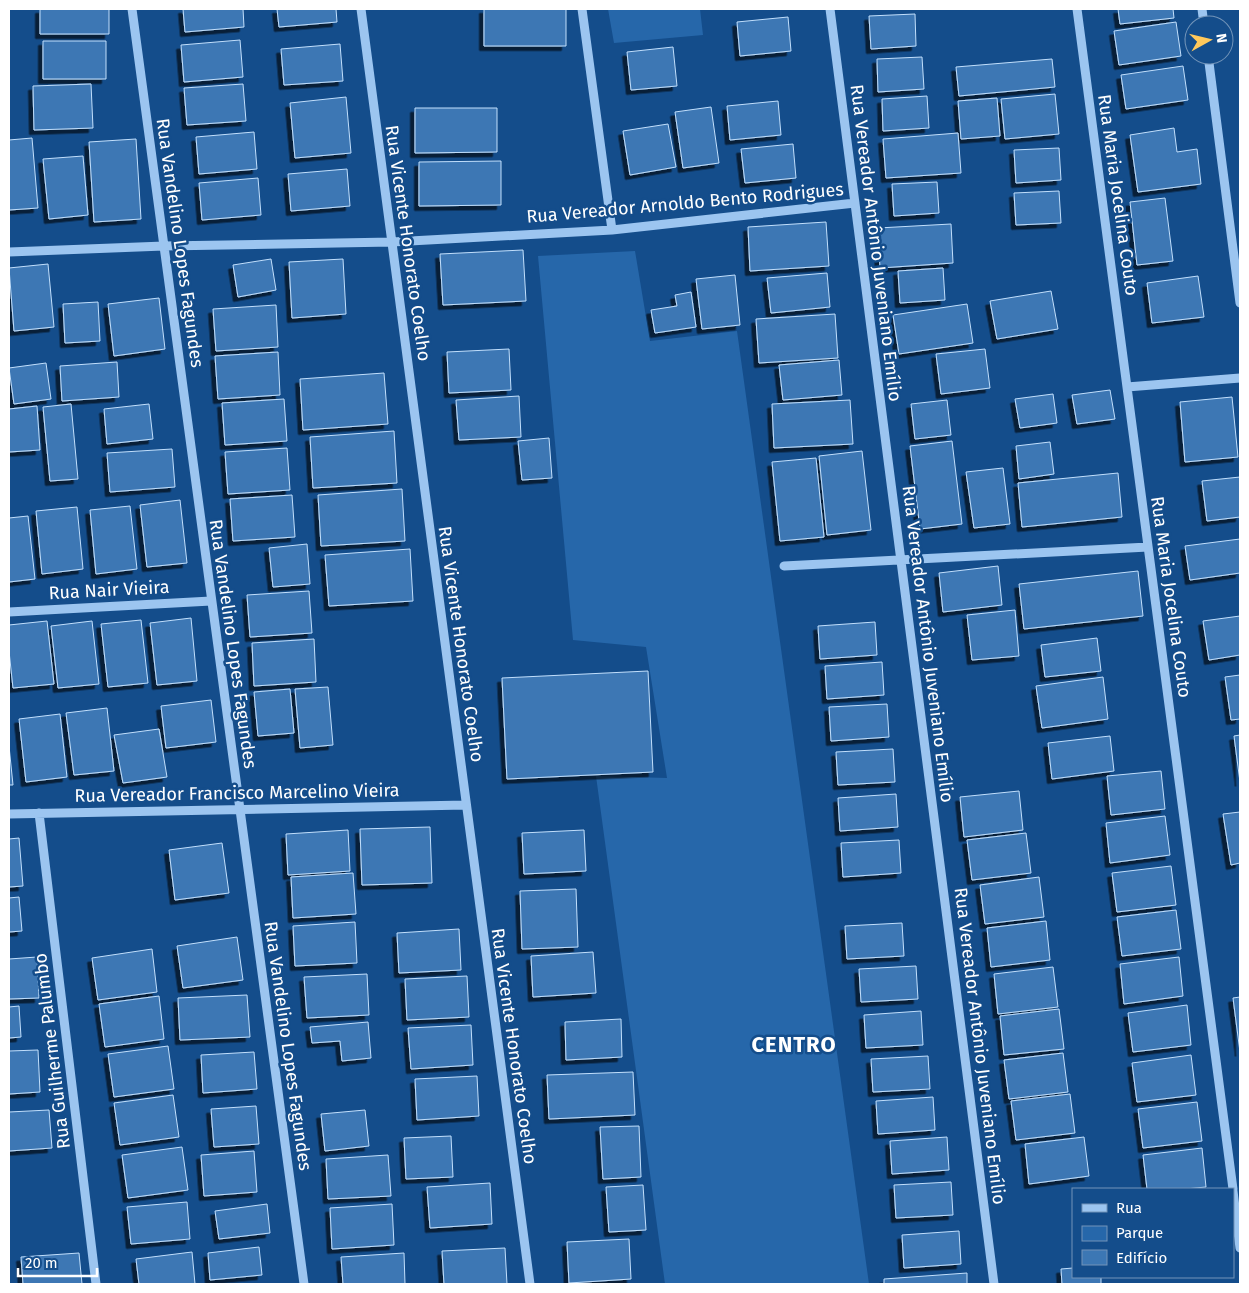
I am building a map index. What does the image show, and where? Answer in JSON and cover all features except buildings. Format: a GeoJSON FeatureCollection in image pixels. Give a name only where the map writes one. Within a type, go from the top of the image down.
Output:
{"type":"FeatureCollection","features":[{"type":"Feature","properties":{"kind":"street","name":"Rua Vandelino Lopes Fagundes"},"geometry":{"type":"LineString","coordinates":[[132,9],[304,1284]]}},
{"type":"Feature","properties":{"kind":"street","name":"Rua Vicente Honorato Coelho"},"geometry":{"type":"LineString","coordinates":[[361,9],[530,1284]]}},
{"type":"Feature","properties":{"kind":"street"},"geometry":{"type":"LineString","coordinates":[[582,9],[612,230]]}},
{"type":"Feature","properties":{"kind":"street","name":"Rua Vereador Antônio Juveniano Emílio"},"geometry":{"type":"LineString","coordinates":[[830,9],[994,1284]]}},
{"type":"Feature","properties":{"kind":"street","name":"Rua Maria Jocelina Couto"},"geometry":{"type":"LineString","coordinates":[[1077,9],[1233,1188]]}},
{"type":"Feature","properties":{"kind":"street"},"geometry":{"type":"LineString","coordinates":[[1209,65],[1240,302]]}},
{"type":"Feature","properties":{"kind":"street","name":"Rua Vereador Arnoldo Bento Rodrigues"},"geometry":{"type":"LineString","coordinates":[[9,252],[164,246],[392,242],[612,230],[855,203]]}},
{"type":"Feature","properties":{"kind":"street"},"geometry":{"type":"LineString","coordinates":[[1127,387],[1240,378]]}},
{"type":"Feature","properties":{"kind":"street"},"geometry":{"type":"LineString","coordinates":[[784,566],[1148,547]]}},
{"type":"Feature","properties":{"kind":"street","name":"Rua Nair Vieira"},"geometry":{"type":"LineString","coordinates":[[9,612],[211,601]]}},
{"type":"Feature","properties":{"kind":"street","name":"Rua Vereador Francisco Marcelino Vieira"},"geometry":{"type":"LineString","coordinates":[[9,814],[466,805]]}},
{"type":"Feature","properties":{"kind":"street","name":"Rua Guilherme Palumbo"},"geometry":{"type":"LineString","coordinates":[[39,813],[96,1284]]}},
{"type":"Feature","properties":{"kind":"street","name":"Rua Maria Jocelina Couto"},"geometry":{"type":"LineString","coordinates":[[1234,1198],[1240,1248]]}},
{"type":"Feature","properties":{"kind":"green space"},"geometry":{"type":"Polygon","coordinates":[[[608,9],[700,9],[703,35],[614,43],[608,9]]]}},
{"type":"Feature","properties":{"kind":"green space"},"geometry":{"type":"Polygon","coordinates":[[[635,251],[650,341],[737,331],[869,1284],[665,1284],[596,776],[667,778],[646,647],[573,640],[538,256],[635,251]]]}},
{"type":"Feature","properties":{"kind":"district","name":"CENTRO"},"geometry":{"type":"Point","coordinates":[794,1044]}}]}
